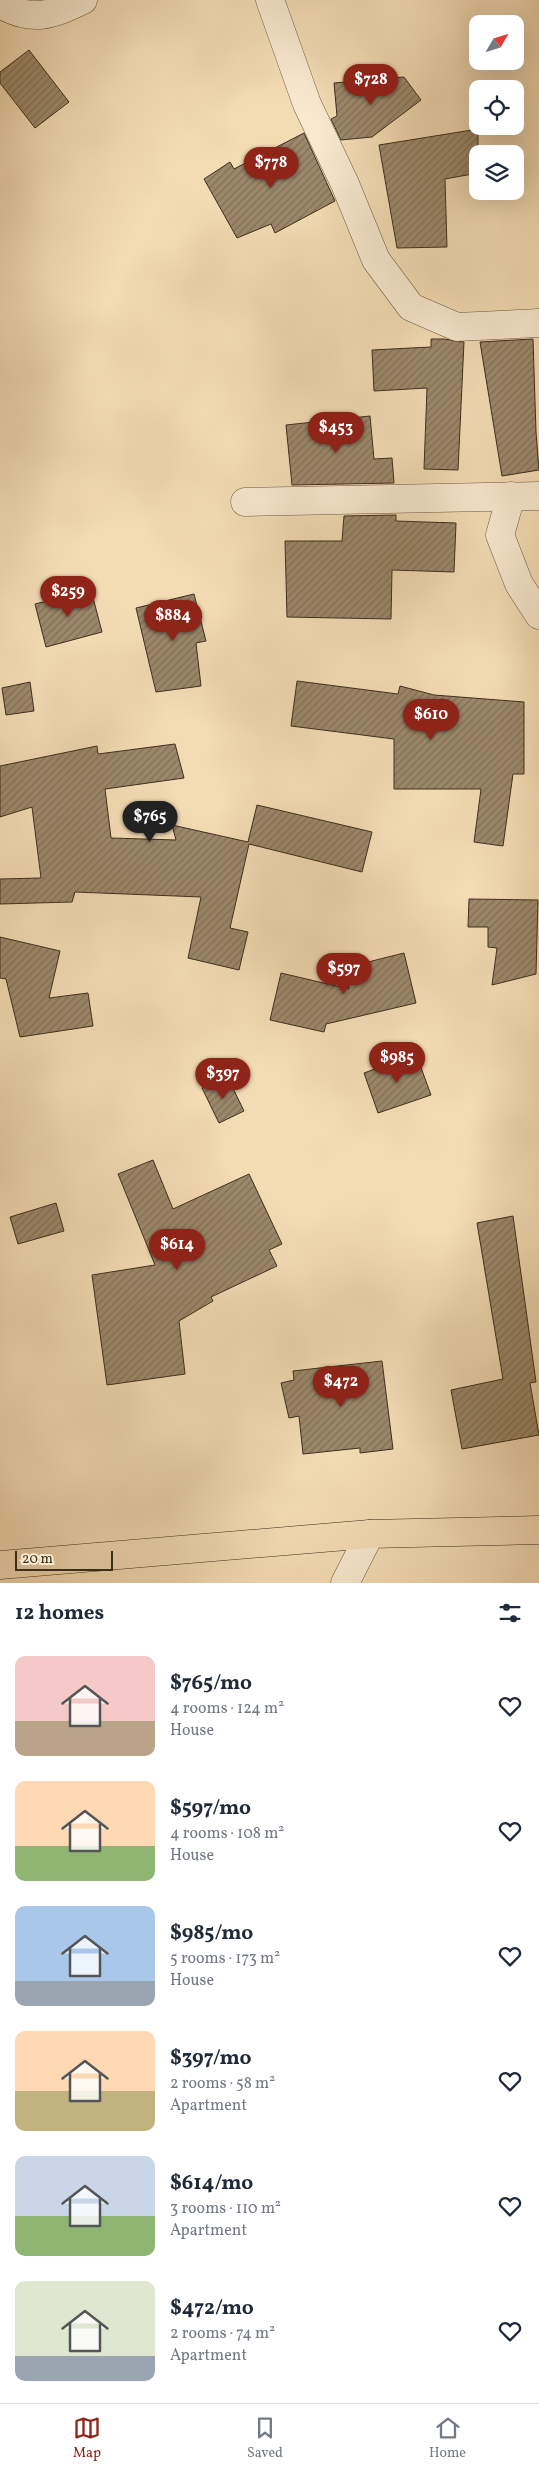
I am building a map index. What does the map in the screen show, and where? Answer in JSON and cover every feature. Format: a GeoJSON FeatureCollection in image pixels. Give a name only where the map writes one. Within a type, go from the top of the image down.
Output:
{"type":"FeatureCollection","features":[{"type":"Feature","properties":{"kind":"main road"},"geometry":{"type":"LineString","coordinates":[[0,1565],[370,1534],[539,1530]]}},
{"type":"Feature","properties":{"kind":"street"},"geometry":{"type":"LineString","coordinates":[[0,4],[27,15],[51,15],[83,0]]}},
{"type":"Feature","properties":{"kind":"street"},"geometry":{"type":"LineString","coordinates":[[270,0],[307,104],[345,184],[376,260],[411,307],[457,327],[539,323]]}},
{"type":"Feature","properties":{"kind":"street"},"geometry":{"type":"LineString","coordinates":[[510,496],[500,534],[519,584],[539,614]]}},
{"type":"Feature","properties":{"kind":"street"},"geometry":{"type":"LineString","coordinates":[[245,502],[539,496]]}},
{"type":"Feature","properties":{"kind":"street"},"geometry":{"type":"LineString","coordinates":[[345,1583],[370,1534]]}},
{"type":"Feature","properties":{"kind":"building"},"geometry":{"type":"Polygon","coordinates":[[[29,50],[69,102],[35,128],[0,83],[0,72],[29,50]]]}},
{"type":"Feature","properties":{"kind":"building"},"geometry":{"type":"Polygon","coordinates":[[[404,77],[421,100],[372,137],[341,140],[331,119],[337,116],[334,83],[404,77]]]}},
{"type":"Feature","properties":{"kind":"building"},"geometry":{"type":"Polygon","coordinates":[[[469,130],[469,135],[478,135],[478,145],[469,145],[469,175],[445,179],[447,247],[397,248],[379,145],[469,130]]]}},
{"type":"Feature","properties":{"kind":"building"},"geometry":{"type":"Polygon","coordinates":[[[304,133],[335,201],[275,233],[271,224],[237,238],[204,179],[230,162],[234,169],[304,133]]]}},
{"type":"Feature","properties":{"kind":"building"},"geometry":{"type":"Polygon","coordinates":[[[431,339],[464,342],[458,470],[424,469],[427,388],[374,391],[372,350],[431,347],[431,339]]]}},
{"type":"Feature","properties":{"kind":"building"},"geometry":{"type":"Polygon","coordinates":[[[533,339],[539,470],[502,476],[480,342],[533,339]]]}},
{"type":"Feature","properties":{"kind":"building"},"geometry":{"type":"Polygon","coordinates":[[[370,416],[374,459],[392,458],[394,483],[292,485],[286,425],[370,416]]]}},
{"type":"Feature","properties":{"kind":"building"},"geometry":{"type":"Polygon","coordinates":[[[396,515],[396,521],[456,523],[454,572],[392,570],[391,619],[287,617],[285,541],[342,541],[344,516],[396,515]]]}},
{"type":"Feature","properties":{"kind":"building"},"geometry":{"type":"Polygon","coordinates":[[[91,590],[102,632],[46,647],[35,604],[91,590]]]}},
{"type":"Feature","properties":{"kind":"building"},"geometry":{"type":"Polygon","coordinates":[[[194,594],[206,641],[196,643],[201,686],[156,692],[136,608],[194,594]]]}},
{"type":"Feature","properties":{"kind":"building"},"geometry":{"type":"Polygon","coordinates":[[[297,681],[398,694],[400,686],[434,695],[524,702],[524,774],[513,774],[503,846],[474,842],[481,789],[394,789],[394,739],[291,726],[297,681]]]}},
{"type":"Feature","properties":{"kind":"building"},"geometry":{"type":"Polygon","coordinates":[[[30,682],[34,711],[6,715],[2,688],[30,682]]]}},
{"type":"Feature","properties":{"kind":"building"},"geometry":{"type":"Polygon","coordinates":[[[175,744],[184,778],[105,789],[111,838],[176,840],[172,825],[248,842],[257,805],[372,832],[362,872],[249,844],[230,928],[248,932],[239,970],[188,958],[201,897],[75,892],[72,902],[0,904],[0,879],[41,878],[32,807],[0,817],[0,766],[97,746],[98,754],[175,744]]]}},
{"type":"Feature","properties":{"kind":"building"},"geometry":{"type":"Polygon","coordinates":[[[469,899],[538,900],[536,974],[492,985],[497,948],[488,947],[488,927],[468,927],[469,899]]]}},
{"type":"Feature","properties":{"kind":"building"},"geometry":{"type":"Polygon","coordinates":[[[0,937],[60,951],[49,998],[88,993],[93,1026],[20,1037],[6,979],[0,978],[0,937]]]}},
{"type":"Feature","properties":{"kind":"building"},"geometry":{"type":"Polygon","coordinates":[[[404,953],[416,1003],[326,1024],[324,1032],[270,1020],[281,973],[349,989],[344,968],[404,953]]]}},
{"type":"Feature","properties":{"kind":"building"},"geometry":{"type":"Polygon","coordinates":[[[416,1054],[431,1095],[378,1113],[364,1073],[416,1054]]]}},
{"type":"Feature","properties":{"kind":"building"},"geometry":{"type":"Polygon","coordinates":[[[227,1076],[244,1111],[219,1123],[202,1088],[227,1076]]]}},
{"type":"Feature","properties":{"kind":"building"},"geometry":{"type":"Polygon","coordinates":[[[153,1160],[173,1209],[249,1174],[282,1244],[269,1250],[277,1266],[211,1297],[213,1301],[179,1321],[185,1374],[107,1385],[92,1275],[155,1265],[118,1174],[153,1160]]]}},
{"type":"Feature","properties":{"kind":"building"},"geometry":{"type":"Polygon","coordinates":[[[56,1203],[64,1231],[18,1244],[10,1217],[56,1203]]]}},
{"type":"Feature","properties":{"kind":"building"},"geometry":{"type":"Polygon","coordinates":[[[513,1216],[536,1382],[530,1383],[539,1435],[462,1449],[451,1390],[503,1379],[477,1223],[513,1216]]]}},
{"type":"Feature","properties":{"kind":"building"},"geometry":{"type":"Polygon","coordinates":[[[382,1361],[393,1449],[360,1453],[360,1448],[303,1454],[299,1416],[289,1418],[281,1383],[294,1380],[293,1371],[382,1361]]]}}]}
